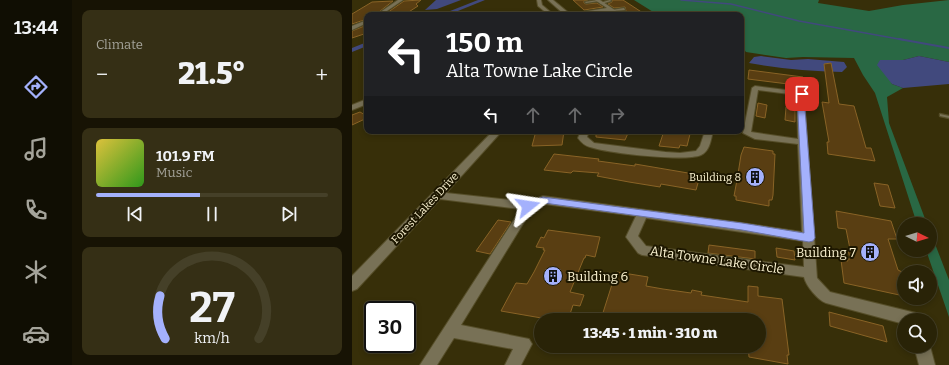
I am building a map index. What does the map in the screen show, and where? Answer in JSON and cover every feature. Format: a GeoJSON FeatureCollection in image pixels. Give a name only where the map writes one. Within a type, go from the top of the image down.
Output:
{"type":"FeatureCollection","features":[{"type":"Feature","properties":{"kind":"street"},"geometry":{"type":"LineString","coordinates":[[383,12],[401,0]]}},
{"type":"Feature","properties":{"kind":"street"},"geometry":{"type":"LineString","coordinates":[[539,0],[540,5],[548,12]]}},
{"type":"Feature","properties":{"kind":"street"},"geometry":{"type":"LineString","coordinates":[[550,0],[564,12]]}},
{"type":"Feature","properties":{"kind":"street"},"geometry":{"type":"LineString","coordinates":[[587,12],[609,8]]}},
{"type":"Feature","properties":{"kind":"street"},"geometry":{"type":"LineString","coordinates":[[352,28],[364,22]]}},
{"type":"Feature","properties":{"kind":"street"},"geometry":{"type":"LineString","coordinates":[[803,142],[755,136],[747,133],[755,88],[802,94],[800,96],[803,142],[809,238],[811,280],[826,297],[897,315]]}},
{"type":"Feature","properties":{"kind":"street"},"geometry":{"type":"LineString","coordinates":[[352,108],[364,102]]}},
{"type":"Feature","properties":{"kind":"street","name":"Forest Lakes Drive"},"geometry":{"type":"LineString","coordinates":[[352,285],[495,134]]}},
{"type":"Feature","properties":{"kind":"street"},"geometry":{"type":"LineString","coordinates":[[584,134],[582,138],[591,144],[681,156],[698,153],[706,145],[708,134]]}},
{"type":"Feature","properties":{"kind":"street"},"geometry":{"type":"LineString","coordinates":[[437,195],[528,206],[543,200],[742,227],[809,238]]}},
{"type":"Feature","properties":{"kind":"street"},"geometry":{"type":"LineString","coordinates":[[428,365],[528,206]]}},
{"type":"Feature","properties":{"kind":"street","name":"Alta Towne Lake Circle"},"geometry":{"type":"LineString","coordinates":[[643,213],[632,237],[642,250],[811,273]]}},
{"type":"Feature","properties":{"kind":"street"},"geometry":{"type":"LineString","coordinates":[[451,330],[524,344],[514,365]]}},
{"type":"Feature","properties":{"kind":"street"},"geometry":{"type":"LineString","coordinates":[[924,353],[927,365]]}},
{"type":"Feature","properties":{"kind":"lane"},"geometry":{"type":"LineString","coordinates":[[586,2],[625,12]]}},
{"type":"Feature","properties":{"kind":"lane"},"geometry":{"type":"LineString","coordinates":[[609,8],[611,2]]}},
{"type":"Feature","properties":{"kind":"lane"},"geometry":{"type":"LineString","coordinates":[[596,6],[624,9]]}},
{"type":"Feature","properties":{"kind":"lane"},"geometry":{"type":"LineString","coordinates":[[942,115],[949,117]]}},
{"type":"Feature","properties":{"kind":"green space"},"geometry":{"type":"Polygon","coordinates":[[[634,0],[819,0],[818,3],[869,11],[903,5],[949,0],[949,62],[919,56],[903,60],[880,60],[892,84],[903,88],[887,97],[889,123],[924,217],[915,217],[875,93],[854,58],[786,58],[746,52],[744,50],[744,12],[653,12],[634,0]]]}},
{"type":"Feature","properties":{"kind":"green space"},"geometry":{"type":"Polygon","coordinates":[[[937,249],[949,280],[949,317],[937,282],[937,265],[931,265],[928,257],[937,257],[937,249]]]}},
{"type":"Feature","properties":{"kind":"water"},"geometry":{"type":"Polygon","coordinates":[[[436,0],[461,0],[437,9],[425,10],[436,0]]]}},
{"type":"Feature","properties":{"kind":"water"},"geometry":{"type":"Polygon","coordinates":[[[761,56],[791,60],[808,59],[844,62],[847,67],[842,72],[830,72],[749,63],[754,57],[761,56]]]}},
{"type":"Feature","properties":{"kind":"water"},"geometry":{"type":"Polygon","coordinates":[[[919,56],[949,62],[949,84],[903,88],[892,84],[877,65],[880,60],[903,60],[919,56]]]}},
{"type":"Feature","properties":{"kind":"building"},"geometry":{"type":"Polygon","coordinates":[[[421,0],[416,4],[418,6],[409,12],[388,12],[404,1],[421,0]]]}},
{"type":"Feature","properties":{"kind":"building"},"geometry":{"type":"Polygon","coordinates":[[[573,0],[588,0],[584,1],[584,3],[597,3],[603,7],[584,10],[573,0]]]}},
{"type":"Feature","properties":{"kind":"building"},"geometry":{"type":"Polygon","coordinates":[[[612,0],[623,0],[641,12],[620,12],[626,11],[625,7],[614,8],[608,4],[612,2],[612,0]]]}},
{"type":"Feature","properties":{"kind":"building"},"geometry":{"type":"Polygon","coordinates":[[[393,1],[379,12],[364,12],[364,20],[352,24],[352,14],[372,2],[393,1]]]}},
{"type":"Feature","properties":{"kind":"building"},"geometry":{"type":"Polygon","coordinates":[[[364,26],[364,34],[352,38],[352,31],[364,26]]]}},
{"type":"Feature","properties":{"kind":"building"},"geometry":{"type":"Polygon","coordinates":[[[831,63],[839,104],[854,106],[866,148],[871,148],[875,161],[828,154],[827,142],[829,142],[822,102],[829,103],[824,64],[831,63]]]}},
{"type":"Feature","properties":{"kind":"building"},"geometry":{"type":"Polygon","coordinates":[[[749,70],[803,77],[804,86],[748,79],[749,70]]]}},
{"type":"Feature","properties":{"kind":"building"},"geometry":{"type":"Polygon","coordinates":[[[758,103],[767,105],[765,118],[756,116],[758,103]]]}},
{"type":"Feature","properties":{"kind":"building"},"geometry":{"type":"Polygon","coordinates":[[[786,107],[795,108],[795,122],[785,120],[786,107]]]}},
{"type":"Feature","properties":{"kind":"building"},"geometry":{"type":"Polygon","coordinates":[[[360,112],[364,114],[364,119],[352,125],[352,115],[360,112]]]}},
{"type":"Feature","properties":{"kind":"building"},"geometry":{"type":"Polygon","coordinates":[[[535,134],[564,134],[562,145],[532,146],[535,134]]]}},
{"type":"Feature","properties":{"kind":"building"},"geometry":{"type":"Polygon","coordinates":[[[596,134],[628,134],[625,140],[596,137],[596,134]]]}},
{"type":"Feature","properties":{"kind":"building"},"geometry":{"type":"Polygon","coordinates":[[[663,134],[690,134],[687,146],[680,145],[679,148],[659,146],[663,134]]]}},
{"type":"Feature","properties":{"kind":"building","name":"Building 8"},"geometry":{"type":"Polygon","coordinates":[[[744,147],[773,151],[773,154],[775,154],[773,195],[772,200],[769,200],[769,206],[736,200],[736,196],[734,196],[741,155],[744,147]]]}},
{"type":"Feature","properties":{"kind":"building"},"geometry":{"type":"Polygon","coordinates":[[[554,154],[599,159],[598,161],[635,166],[635,164],[700,176],[696,190],[661,184],[660,187],[629,182],[597,176],[599,173],[573,171],[571,173],[544,170],[554,154]]]}},
{"type":"Feature","properties":{"kind":"building"},"geometry":{"type":"Polygon","coordinates":[[[874,183],[888,185],[895,208],[880,206],[874,183]]]}},
{"type":"Feature","properties":{"kind":"building","name":"Building 7"},"geometry":{"type":"Polygon","coordinates":[[[836,211],[891,221],[897,239],[888,239],[897,267],[897,294],[844,283],[841,260],[848,261],[847,259],[850,259],[848,249],[850,249],[846,229],[838,228],[836,211]]]}},
{"type":"Feature","properties":{"kind":"building"},"geometry":{"type":"Polygon","coordinates":[[[498,220],[511,222],[490,254],[476,251],[498,220]]]}},
{"type":"Feature","properties":{"kind":"building","name":"Building 6"},"geometry":{"type":"Polygon","coordinates":[[[548,230],[600,237],[595,257],[586,255],[570,292],[584,295],[580,306],[573,305],[570,313],[534,313],[534,317],[501,311],[516,283],[527,284],[545,250],[543,250],[544,248],[536,247],[541,237],[544,238],[548,230]]]}},
{"type":"Feature","properties":{"kind":"building"},"geometry":{"type":"Polygon","coordinates":[[[709,245],[755,251],[755,259],[708,253],[709,245]]]}},
{"type":"Feature","properties":{"kind":"building"},"geometry":{"type":"Polygon","coordinates":[[[776,248],[794,251],[795,260],[777,257],[776,248]]]}},
{"type":"Feature","properties":{"kind":"building"},"geometry":{"type":"Polygon","coordinates":[[[617,272],[648,277],[646,286],[691,293],[692,290],[702,292],[701,295],[748,302],[748,286],[758,287],[758,296],[782,299],[789,355],[787,355],[788,364],[749,357],[749,353],[766,353],[766,313],[603,313],[614,278],[615,279],[617,272]]]}},
{"type":"Feature","properties":{"kind":"building"},"geometry":{"type":"Polygon","coordinates":[[[829,312],[883,326],[887,342],[830,326],[829,312]]]}},
{"type":"Feature","properties":{"kind":"waterway"},"geometry":{"type":"LineString","coordinates":[[451,12],[483,0]]}},
{"type":"Feature","properties":{"kind":"waterway"},"geometry":{"type":"LineString","coordinates":[[681,0],[731,4],[799,21],[904,40]]}},
{"type":"Feature","properties":{"kind":"waterway"},"geometry":{"type":"LineString","coordinates":[[899,39],[949,48]]}},
{"type":"Feature","properties":{"kind":"waterway"},"geometry":{"type":"LineString","coordinates":[[352,50],[364,45]]}},
{"type":"Feature","properties":{"kind":"place","name":"Building 8"},"geometry":{"type":"Point","coordinates":[755,177]}},
{"type":"Feature","properties":{"kind":"place","name":"Building 7"},"geometry":{"type":"Point","coordinates":[870,252]}},
{"type":"Feature","properties":{"kind":"place","name":"Building 6"},"geometry":{"type":"Point","coordinates":[553,276]}},
{"type":"Feature","properties":{"kind":"route"},"geometry":{"type":"LineString","coordinates":[[528,206],[543,200],[742,227],[809,238],[800,96],[802,94]]}}]}
